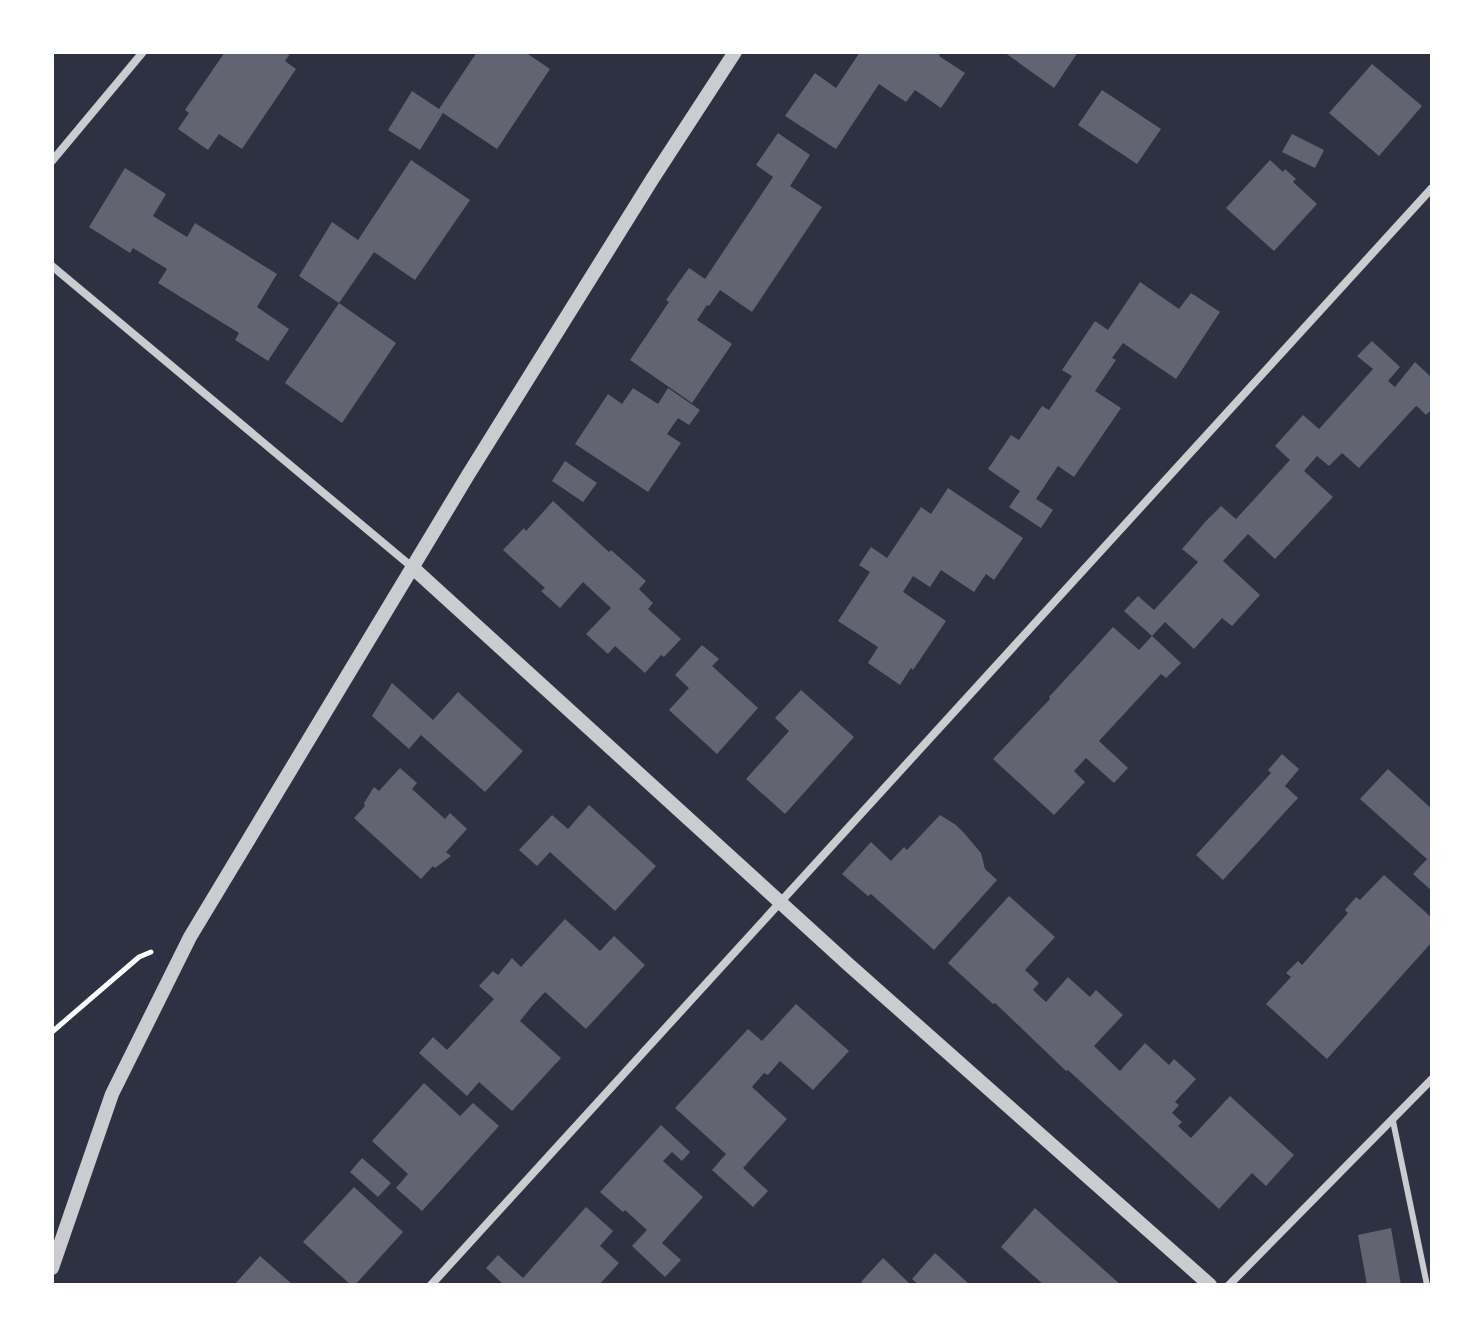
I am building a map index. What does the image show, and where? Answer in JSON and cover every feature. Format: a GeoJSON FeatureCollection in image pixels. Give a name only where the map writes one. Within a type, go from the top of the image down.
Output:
{"type":"FeatureCollection","features":[{"type":"Feature","properties":{"kind":"street"},"geometry":{"type":"LineString","coordinates":[[52,161],[143,52]]}},
{"type":"Feature","properties":{"kind":"street"},"geometry":{"type":"LineString","coordinates":[[52,1268],[112,1094],[190,937],[412,567],[653,178],[735,52]]}},
{"type":"Feature","properties":{"kind":"street"},"geometry":{"type":"LineString","coordinates":[[431,1285],[1432,188]]}},
{"type":"Feature","properties":{"kind":"street"},"geometry":{"type":"LineString","coordinates":[[52,266],[412,567],[861,975],[1210,1285]]}},
{"type":"Feature","properties":{"kind":"street"},"geometry":{"type":"LineString","coordinates":[[1229,1285],[1432,1079]]}},
{"type":"Feature","properties":{"kind":"lane"},"geometry":{"type":"LineString","coordinates":[[1393,1121],[1427,1285]]}},
{"type":"Feature","properties":{"kind":"path"},"geometry":{"type":"LineString","coordinates":[[52,1032],[139,957],[190,937]]}},
{"type":"Feature","properties":{"kind":"building"},"geometry":{"type":"Polygon","coordinates":[[[225,52],[291,52],[285,61],[296,69],[242,149],[219,134],[208,150],[178,129],[189,113],[185,110],[225,52]]]}},
{"type":"Feature","properties":{"kind":"building"},"geometry":{"type":"Polygon","coordinates":[[[477,52],[525,52],[550,69],[497,149],[443,113],[420,150],[388,130],[412,91],[439,109],[477,52]]]}},
{"type":"Feature","properties":{"kind":"building"},"geometry":{"type":"Polygon","coordinates":[[[860,52],[942,52],[939,56],[965,73],[941,108],[915,90],[906,102],[879,84],[836,149],[785,116],[815,73],[836,88],[860,52]]]}},
{"type":"Feature","properties":{"kind":"building"},"geometry":{"type":"Polygon","coordinates":[[[1004,52],[1078,52],[1054,88],[1004,52]]]}},
{"type":"Feature","properties":{"kind":"building"},"geometry":{"type":"Polygon","coordinates":[[[1372,64],[1422,106],[1379,156],[1329,113],[1372,64]]]}},
{"type":"Feature","properties":{"kind":"building"},"geometry":{"type":"Polygon","coordinates":[[[1102,90],[1161,129],[1137,164],[1078,125],[1102,90]]]}},
{"type":"Feature","properties":{"kind":"building"},"geometry":{"type":"Polygon","coordinates":[[[778,133],[810,155],[790,186],[822,207],[752,312],[720,290],[697,320],[732,344],[692,403],[630,360],[689,268],[705,279],[773,177],[756,165],[778,133]]]}},
{"type":"Feature","properties":{"kind":"building"},"geometry":{"type":"Polygon","coordinates":[[[1292,134],[1324,150],[1315,168],[1282,152],[1292,134]]]}},
{"type":"Feature","properties":{"kind":"building"},"geometry":{"type":"Polygon","coordinates":[[[411,160],[470,200],[415,280],[374,252],[339,303],[299,276],[332,222],[358,240],[411,160]]]}},
{"type":"Feature","properties":{"kind":"building"},"geometry":{"type":"Polygon","coordinates":[[[1270,160],[1296,179],[1293,182],[1317,204],[1274,251],[1226,208],[1270,160]]]}},
{"type":"Feature","properties":{"kind":"building"},"geometry":{"type":"Polygon","coordinates":[[[125,168],[166,194],[153,216],[187,237],[195,223],[277,274],[257,307],[289,329],[268,361],[235,340],[239,333],[158,283],[167,269],[133,248],[130,253],[89,227],[125,168]]]}},
{"type":"Feature","properties":{"kind":"building"},"geometry":{"type":"Polygon","coordinates":[[[1140,282],[1179,309],[1191,293],[1220,312],[1176,379],[1123,343],[1112,358],[1116,360],[1095,391],[1121,408],[1074,477],[1058,466],[1036,499],[1053,510],[1041,528],[1009,507],[1020,491],[988,469],[1011,435],[1019,440],[1042,406],[1049,410],[1072,376],[1062,370],[1095,321],[1108,330],[1140,282]]]}},
{"type":"Feature","properties":{"kind":"building"},"geometry":{"type":"Polygon","coordinates":[[[339,303],[396,343],[342,423],[285,383],[339,303]]]}},
{"type":"Feature","properties":{"kind":"building"},"geometry":{"type":"Polygon","coordinates":[[[1372,341],[1400,367],[1388,381],[1395,387],[1415,362],[1432,378],[1432,409],[1426,415],[1415,407],[1359,468],[1342,453],[1329,466],[1317,456],[1304,471],[1333,497],[1275,559],[1248,534],[1223,561],[1260,595],[1232,626],[1222,618],[1194,649],[1165,622],[1152,636],[1124,611],[1138,596],[1154,610],[1198,562],[1182,549],[1206,521],[1221,506],[1236,519],[1290,460],[1275,446],[1303,415],[1319,429],[1373,369],[1357,356],[1372,341]]]}},
{"type":"Feature","properties":{"kind":"building"},"geometry":{"type":"Polygon","coordinates":[[[633,388],[658,404],[668,388],[700,410],[689,425],[678,418],[667,434],[681,443],[648,492],[575,444],[608,394],[622,404],[633,388]]]}},
{"type":"Feature","properties":{"kind":"building"},"geometry":{"type":"Polygon","coordinates":[[[565,461],[597,483],[583,502],[552,481],[565,461]]]}},
{"type":"Feature","properties":{"kind":"building"},"geometry":{"type":"Polygon","coordinates":[[[948,488],[1023,538],[994,580],[986,574],[974,592],[941,570],[930,587],[913,576],[903,592],[946,621],[900,685],[868,663],[878,647],[838,621],[870,572],[859,565],[871,547],[887,558],[921,507],[931,514],[948,488]]]}},
{"type":"Feature","properties":{"kind":"building"},"geometry":{"type":"Polygon","coordinates":[[[553,501],[646,581],[639,589],[653,603],[648,609],[681,639],[645,673],[615,646],[608,654],[586,634],[611,608],[583,582],[560,608],[541,591],[545,588],[503,550],[524,528],[526,531],[553,501]]]}},
{"type":"Feature","properties":{"kind":"building"},"geometry":{"type":"Polygon","coordinates":[[[1113,627],[1139,650],[1152,636],[1181,663],[1166,678],[1161,674],[1099,741],[1128,768],[1114,783],[1086,758],[1074,771],[1085,782],[1054,815],[993,759],[1113,627]]]}},
{"type":"Feature","properties":{"kind":"building"},"geometry":{"type":"Polygon","coordinates":[[[702,645],[719,659],[712,666],[758,708],[717,754],[669,710],[689,688],[675,675],[702,645]]]}},
{"type":"Feature","properties":{"kind":"building"},"geometry":{"type":"Polygon","coordinates":[[[392,683],[433,720],[458,692],[523,751],[485,792],[421,735],[409,749],[372,716],[392,683]]]}},
{"type":"Feature","properties":{"kind":"building"},"geometry":{"type":"Polygon","coordinates":[[[801,690],[854,737],[785,814],[746,779],[789,731],[775,718],[801,690]]]}},
{"type":"Feature","properties":{"kind":"building"},"geometry":{"type":"Polygon","coordinates":[[[1282,754],[1299,769],[1285,786],[1298,798],[1223,880],[1196,855],[1271,773],[1268,770],[1282,754]]]}},
{"type":"Feature","properties":{"kind":"building"},"geometry":{"type":"Polygon","coordinates":[[[400,768],[417,783],[412,789],[445,819],[450,813],[467,829],[446,852],[451,856],[435,868],[433,866],[421,879],[354,818],[365,806],[374,787],[379,791],[400,768]]]}},
{"type":"Feature","properties":{"kind":"building"},"geometry":{"type":"Polygon","coordinates":[[[1388,769],[1432,809],[1432,891],[1413,874],[1427,859],[1360,799],[1388,769]]]}},
{"type":"Feature","properties":{"kind":"building"},"geometry":{"type":"Polygon","coordinates":[[[589,805],[656,866],[615,911],[550,852],[537,866],[519,850],[552,815],[568,829],[589,805]]]}},
{"type":"Feature","properties":{"kind":"building"},"geometry":{"type":"Polygon","coordinates":[[[940,815],[964,833],[981,853],[985,869],[997,880],[934,950],[871,894],[868,896],[842,874],[871,842],[891,861],[904,847],[907,850],[940,815]]]}},
{"type":"Feature","properties":{"kind":"building"},"geometry":{"type":"Polygon","coordinates":[[[1384,875],[1432,918],[1432,942],[1327,1059],[1266,1004],[1291,977],[1286,973],[1298,961],[1302,965],[1348,913],[1345,910],[1356,897],[1360,900],[1384,875]]]}},
{"type":"Feature","properties":{"kind":"building"},"geometry":{"type":"Polygon","coordinates":[[[1009,896],[1055,937],[1025,970],[1039,983],[1033,990],[1046,1002],[1068,977],[1090,997],[1096,990],[1123,1015],[1094,1046],[1120,1071],[1145,1043],[1169,1065],[1174,1059],[1196,1079],[1175,1102],[1179,1105],[1172,1113],[1182,1122],[1178,1126],[1191,1138],[1230,1096],[1294,1155],[1266,1186],[1252,1173],[1219,1209],[948,963],[1009,896]]]}},
{"type":"Feature","properties":{"kind":"building"},"geometry":{"type":"Polygon","coordinates":[[[565,919],[600,951],[614,936],[645,965],[586,1029],[545,992],[532,1006],[520,1021],[561,1058],[512,1111],[479,1082],[467,1096],[419,1053],[433,1037],[447,1050],[494,999],[479,986],[493,971],[498,975],[512,958],[521,967],[565,919]]]}},
{"type":"Feature","properties":{"kind":"building"},"geometry":{"type":"Polygon","coordinates":[[[796,1004],[849,1051],[813,1090],[780,1061],[752,1087],[787,1119],[743,1168],[768,1191],[753,1207],[712,1170],[726,1154],[675,1108],[748,1029],[762,1041],[796,1004]]]}},
{"type":"Feature","properties":{"kind":"building"},"geometry":{"type":"Polygon","coordinates":[[[424,1083],[460,1116],[473,1103],[499,1126],[422,1211],[396,1188],[408,1174],[372,1141],[424,1083]]]}},
{"type":"Feature","properties":{"kind":"building"},"geometry":{"type":"Polygon","coordinates":[[[661,1125],[690,1152],[682,1161],[672,1152],[663,1161],[703,1197],[662,1243],[681,1260],[665,1277],[632,1246],[647,1230],[600,1192],[661,1125]]]}},
{"type":"Feature","properties":{"kind":"building"},"geometry":{"type":"Polygon","coordinates":[[[362,1158],[391,1183],[378,1197],[350,1172],[362,1158]]]}},
{"type":"Feature","properties":{"kind":"building"},"geometry":{"type":"Polygon","coordinates":[[[354,1187],[403,1232],[355,1285],[351,1285],[303,1242],[354,1187]]]}},
{"type":"Feature","properties":{"kind":"building"},"geometry":{"type":"Polygon","coordinates":[[[586,1207],[613,1231],[600,1246],[619,1263],[599,1285],[504,1285],[486,1268],[498,1255],[523,1278],[586,1207]]]}},
{"type":"Feature","properties":{"kind":"building"},"geometry":{"type":"Polygon","coordinates":[[[1035,1208],[1121,1285],[1044,1285],[1001,1247],[1035,1208]]]}},
{"type":"Feature","properties":{"kind":"building"},"geometry":{"type":"Polygon","coordinates":[[[1391,1228],[1401,1285],[1367,1285],[1358,1235],[1391,1228]]]}},
{"type":"Feature","properties":{"kind":"building"},"geometry":{"type":"Polygon","coordinates":[[[935,1253],[968,1283],[919,1285],[912,1279],[935,1253]]]}},
{"type":"Feature","properties":{"kind":"building"},"geometry":{"type":"Polygon","coordinates":[[[260,1256],[293,1285],[234,1285],[260,1256]]]}},
{"type":"Feature","properties":{"kind":"building"},"geometry":{"type":"Polygon","coordinates":[[[883,1258],[908,1285],[864,1285],[861,1282],[883,1258]]]}}]}
